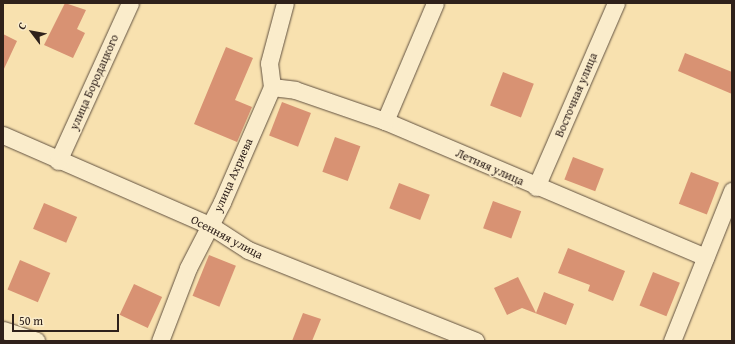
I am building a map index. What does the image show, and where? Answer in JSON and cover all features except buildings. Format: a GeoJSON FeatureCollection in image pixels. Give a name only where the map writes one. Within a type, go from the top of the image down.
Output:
{"type":"FeatureCollection","features":[{"type":"Feature","properties":{"kind":"street","name":"улица Бородацкого"},"geometry":{"type":"LineString","coordinates":[[58,161],[130,3]]}},
{"type":"Feature","properties":{"kind":"street"},"geometry":{"type":"LineString","coordinates":[[272,87],[269,63],[285,3]]}},
{"type":"Feature","properties":{"kind":"street"},"geometry":{"type":"LineString","coordinates":[[385,121],[435,3]]}},
{"type":"Feature","properties":{"kind":"street","name":"Восточная улица"},"geometry":{"type":"LineString","coordinates":[[536,187],[616,3]]}},
{"type":"Feature","properties":{"kind":"street","name":"Летняя улица"},"geometry":{"type":"LineString","coordinates":[[272,87],[296,90],[385,121],[536,187],[705,256]]}},
{"type":"Feature","properties":{"kind":"street","name":"улица Ахриева"},"geometry":{"type":"LineString","coordinates":[[160,341],[188,268],[211,226],[272,87]]}},
{"type":"Feature","properties":{"kind":"street","name":"Осенняя улица"},"geometry":{"type":"LineString","coordinates":[[3,135],[58,161],[211,226],[248,250],[476,341]]}},
{"type":"Feature","properties":{"kind":"street"},"geometry":{"type":"LineString","coordinates":[[672,341],[732,191]]}},
{"type":"Feature","properties":{"kind":"street"},"geometry":{"type":"LineString","coordinates":[[3,330],[36,341]]}}]}
